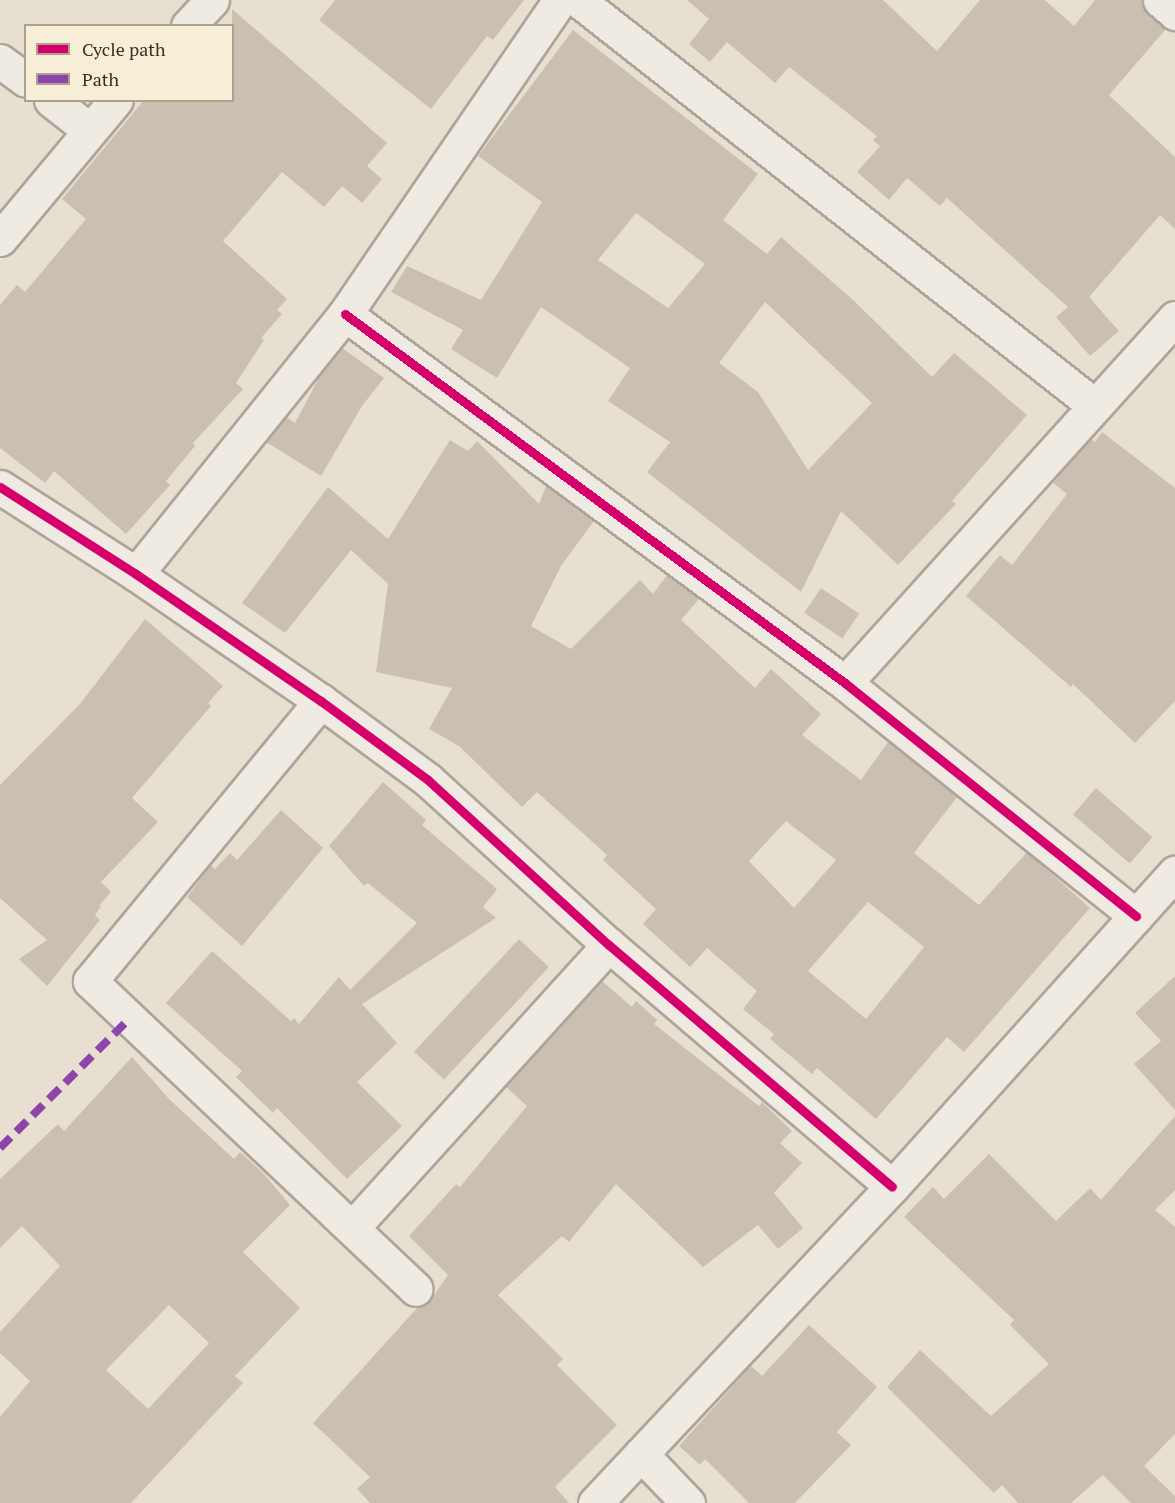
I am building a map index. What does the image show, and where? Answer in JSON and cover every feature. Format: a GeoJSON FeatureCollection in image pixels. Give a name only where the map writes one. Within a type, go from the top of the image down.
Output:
{"type":"FeatureCollection","features":[{"type":"Feature","properties":{"kind":"street"},"geometry":{"type":"LineString","coordinates":[[190,24],[212,0]]}},
{"type":"Feature","properties":{"kind":"street"},"geometry":{"type":"LineString","coordinates":[[136,574],[345,314],[560,0]]}},
{"type":"Feature","properties":{"kind":"street"},"geometry":{"type":"LineString","coordinates":[[578,0],[1094,405]]}},
{"type":"Feature","properties":{"kind":"street"},"geometry":{"type":"LineString","coordinates":[[1160,0],[1175,13]]}},
{"type":"Feature","properties":{"kind":"street"},"geometry":{"type":"LineString","coordinates":[[0,61],[24,79]]}},
{"type":"Feature","properties":{"kind":"street"},"geometry":{"type":"LineString","coordinates":[[54,102],[88,129]]}},
{"type":"Feature","properties":{"kind":"street"},"geometry":{"type":"LineString","coordinates":[[0,239],[88,129],[114,102]]}},
{"type":"Feature","properties":{"kind":"street"},"geometry":{"type":"LineString","coordinates":[[345,314],[845,683],[1136,916]]}},
{"type":"Feature","properties":{"kind":"street"},"geometry":{"type":"LineString","coordinates":[[845,683],[1175,318]]}},
{"type":"Feature","properties":{"kind":"street"},"geometry":{"type":"LineString","coordinates":[[0,487],[136,574],[321,701],[428,780],[609,945],[892,1187]]}},
{"type":"Feature","properties":{"kind":"street"},"geometry":{"type":"LineString","coordinates":[[321,701],[90,981],[417,1289]]}},
{"type":"Feature","properties":{"kind":"street"},"geometry":{"type":"LineString","coordinates":[[596,1503],[892,1187],[1175,873]]}},
{"type":"Feature","properties":{"kind":"street"},"geometry":{"type":"LineString","coordinates":[[353,1227],[609,945]]}},
{"type":"Feature","properties":{"kind":"street"},"geometry":{"type":"LineString","coordinates":[[641,1454],[688,1503]]}},
{"type":"Feature","properties":{"kind":"building"},"geometry":{"type":"Polygon","coordinates":[[[335,0],[524,0],[493,40],[487,36],[431,109],[319,20],[335,0]]]}},
{"type":"Feature","properties":{"kind":"building"},"geometry":{"type":"Polygon","coordinates":[[[687,0],[883,0],[937,51],[980,0],[1045,0],[1074,26],[1095,0],[1142,0],[1147,14],[1166,29],[1109,95],[1175,157],[1175,229],[1160,215],[1089,297],[1119,331],[1090,356],[1056,317],[1068,307],[947,198],[940,206],[907,178],[889,200],[857,172],[880,146],[873,140],[877,136],[789,67],[775,83],[727,42],[710,62],[689,44],[709,19],[687,0]]]}},
{"type":"Feature","properties":{"kind":"building"},"geometry":{"type":"Polygon","coordinates":[[[232,9],[387,143],[367,166],[382,179],[362,203],[342,186],[324,207],[282,172],[223,241],[287,299],[277,310],[282,314],[261,338],[264,340],[236,383],[243,389],[193,443],[195,446],[166,481],[170,485],[126,534],[54,471],[45,483],[0,448],[0,305],[17,285],[25,292],[86,219],[62,199],[142,102],[234,102],[234,24],[232,24],[232,9]]]}},
{"type":"Feature","properties":{"kind":"building"},"geometry":{"type":"Polygon","coordinates":[[[573,30],[758,174],[723,220],[767,254],[781,237],[852,299],[932,377],[954,353],[1027,415],[952,501],[956,504],[898,565],[841,511],[801,592],[647,472],[670,442],[608,401],[630,368],[541,307],[497,378],[451,349],[463,330],[391,292],[407,266],[481,300],[542,202],[478,156],[573,30]],[[636,213],[598,260],[668,308],[705,264],[636,213]],[[765,302],[719,363],[758,392],[808,470],[872,403],[765,302]]]}},
{"type":"Feature","properties":{"kind":"building"},"geometry":{"type":"Polygon","coordinates":[[[342,348],[384,378],[362,406],[321,476],[266,442],[286,417],[295,423],[320,376],[342,348]]]}},
{"type":"Feature","properties":{"kind":"building"},"geometry":{"type":"Polygon","coordinates":[[[1102,432],[1175,488],[1175,701],[1135,743],[1073,684],[1071,687],[966,596],[1000,555],[1012,565],[1067,494],[1053,483],[1091,439],[1095,442],[1102,432]]]}},
{"type":"Feature","properties":{"kind":"building"},"geometry":{"type":"Polygon","coordinates":[[[450,440],[468,451],[477,441],[539,504],[546,486],[594,521],[561,566],[531,626],[571,649],[640,580],[653,594],[667,575],[699,599],[681,620],[755,688],[771,669],[821,714],[802,735],[861,780],[888,742],[957,797],[914,853],[979,905],[1027,852],[1090,908],[964,1052],[947,1037],[876,1119],[817,1068],[812,1074],[770,1039],[774,1034],[743,1009],[757,991],[707,948],[690,967],[643,924],[656,909],[603,860],[607,855],[537,792],[522,807],[459,746],[429,729],[452,688],[376,672],[388,584],[351,550],[285,633],[242,603],[328,487],[388,539],[450,440]],[[786,821],[749,861],[794,908],[836,860],[786,821]],[[868,902],[808,971],[866,1019],[924,947],[868,902]]]}},
{"type":"Feature","properties":{"kind":"building"},"geometry":{"type":"Polygon","coordinates":[[[821,588],[859,614],[842,639],[804,613],[821,588]]]}},
{"type":"Feature","properties":{"kind":"building"},"geometry":{"type":"Polygon","coordinates":[[[145,619],[223,686],[208,703],[211,706],[132,798],[158,822],[101,882],[111,892],[98,907],[102,905],[95,915],[100,920],[47,986],[19,959],[47,940],[0,898],[0,785],[80,704],[145,619]]]}},
{"type":"Feature","properties":{"kind":"building"},"geometry":{"type":"Polygon","coordinates":[[[383,782],[426,820],[422,825],[497,889],[483,907],[496,918],[362,1004],[397,1043],[357,1082],[402,1126],[347,1179],[277,1108],[273,1113],[236,1077],[242,1071],[166,1003],[212,951],[291,1021],[294,1018],[299,1024],[339,977],[350,990],[417,923],[368,883],[364,886],[329,846],[383,782]]]}},
{"type":"Feature","properties":{"kind":"building"},"geometry":{"type":"Polygon","coordinates":[[[1096,788],[1153,837],[1130,864],[1073,814],[1096,788]]]}},
{"type":"Feature","properties":{"kind":"building"},"geometry":{"type":"Polygon","coordinates":[[[281,810],[323,848],[242,946],[187,897],[211,865],[215,869],[230,853],[237,860],[281,810]]]}},
{"type":"Feature","properties":{"kind":"building"},"geometry":{"type":"Polygon","coordinates":[[[519,939],[549,967],[444,1080],[414,1052],[519,939]]]}},
{"type":"Feature","properties":{"kind":"building"},"geometry":{"type":"Polygon","coordinates":[[[1175,976],[1175,1110],[1134,1064],[1161,1041],[1135,1013],[1175,976]]]}},
{"type":"Feature","properties":{"kind":"building"},"geometry":{"type":"Polygon","coordinates":[[[602,981],[632,1007],[636,1001],[657,1020],[654,1024],[759,1106],[762,1102],[792,1131],[780,1143],[802,1163],[774,1193],[803,1228],[778,1249],[758,1225],[703,1267],[616,1184],[569,1242],[562,1236],[498,1295],[563,1359],[557,1365],[617,1425],[555,1487],[569,1503],[370,1503],[357,1489],[370,1477],[313,1423],[418,1307],[430,1301],[448,1275],[409,1236],[456,1184],[460,1187],[527,1106],[506,1087],[602,981]]]}},
{"type":"Feature","properties":{"kind":"building"},"geometry":{"type":"Polygon","coordinates":[[[132,1057],[169,1099],[234,1159],[240,1152],[263,1173],[290,1205],[243,1252],[300,1308],[235,1376],[243,1383],[131,1503],[0,1503],[0,1417],[30,1381],[0,1353],[0,1332],[60,1266],[22,1226],[0,1248],[0,1179],[58,1124],[64,1131],[132,1057]],[[169,1305],[106,1370],[148,1409],[209,1343],[169,1305]]]}},
{"type":"Feature","properties":{"kind":"building"},"geometry":{"type":"Polygon","coordinates":[[[1175,1116],[1175,1190],[1155,1210],[1175,1227],[1175,1434],[1144,1466],[1175,1496],[1175,1503],[1131,1503],[1103,1475],[1071,1503],[1018,1503],[1002,1485],[994,1493],[887,1387],[920,1350],[991,1416],[1049,1364],[1010,1325],[1014,1320],[904,1217],[933,1187],[944,1199],[989,1154],[1056,1221],[1090,1188],[1101,1200],[1175,1116]]]}},
{"type":"Feature","properties":{"kind":"building"},"geometry":{"type":"Polygon","coordinates":[[[809,1325],[877,1387],[837,1432],[851,1445],[795,1503],[749,1503],[705,1459],[700,1465],[679,1446],[751,1366],[762,1376],[809,1325]]]}},
{"type":"Feature","properties":{"kind":"marked path"},"geometry":{"type":"LineString","coordinates":[[0,1148],[129,1019]]}},
{"type":"Feature","properties":{"kind":"cycle path"},"geometry":{"type":"LineString","coordinates":[[345,314],[845,683],[1136,916]]}},
{"type":"Feature","properties":{"kind":"cycle path"},"geometry":{"type":"LineString","coordinates":[[0,487],[136,574],[321,701],[428,780],[609,945],[892,1187]]}}]}
